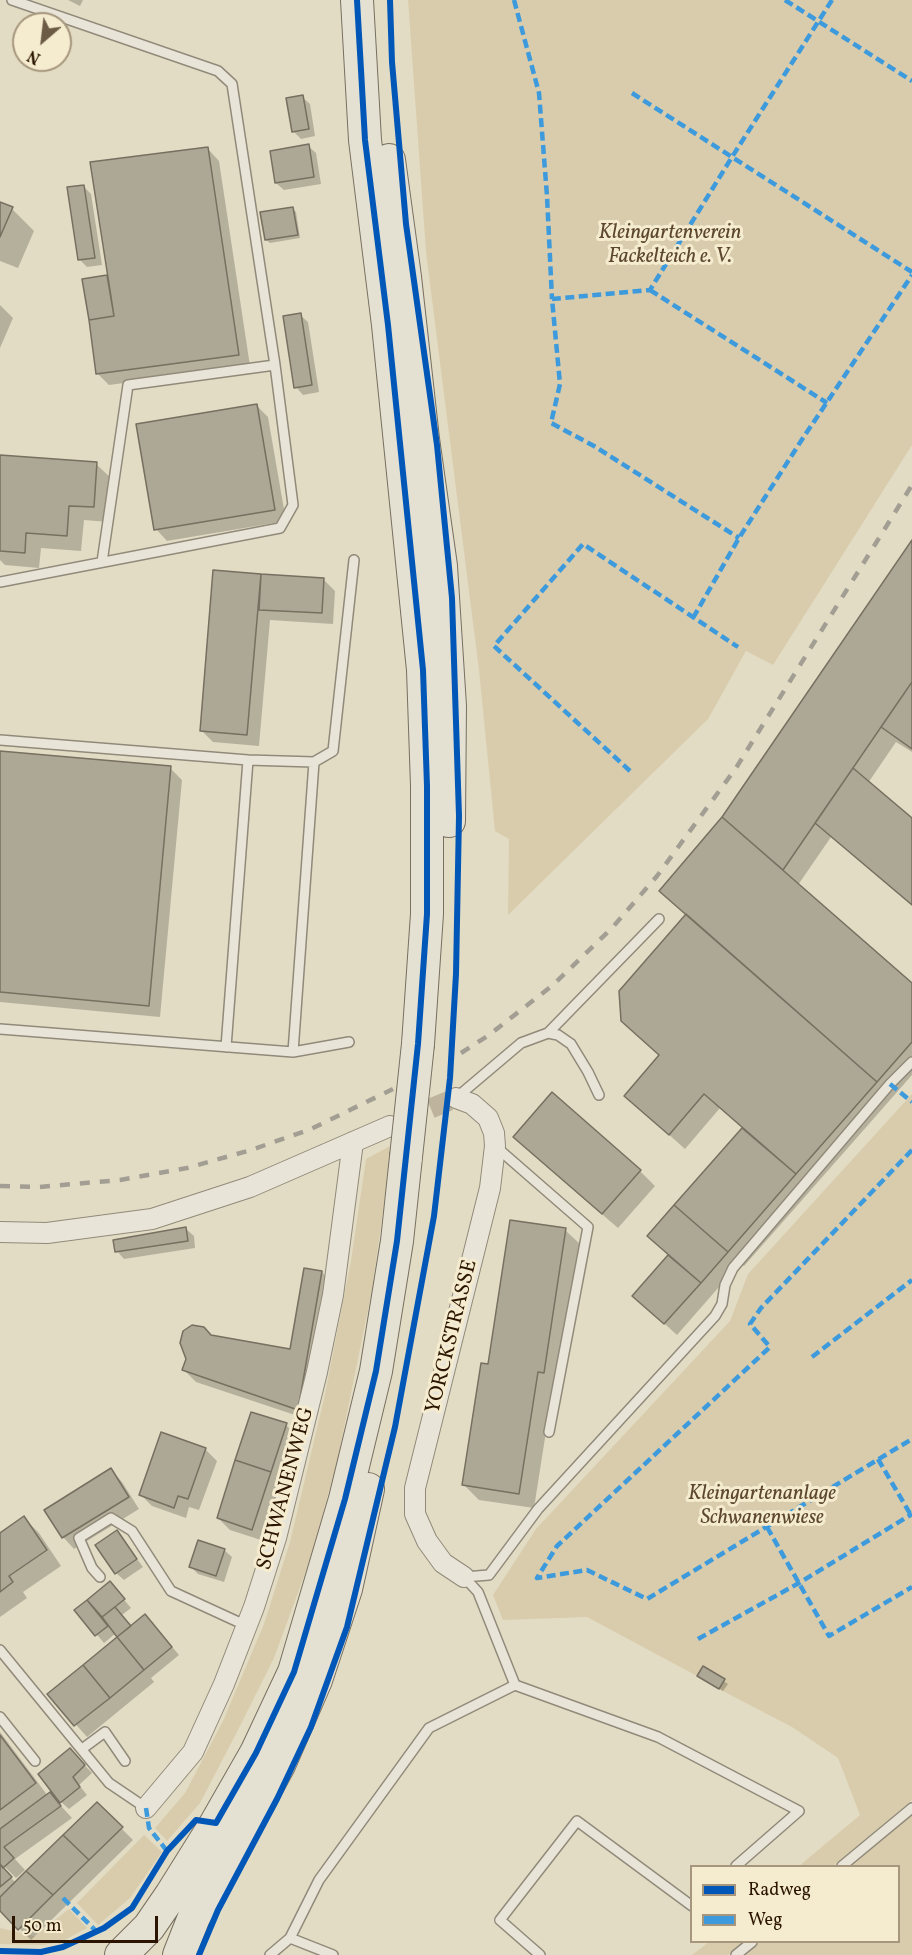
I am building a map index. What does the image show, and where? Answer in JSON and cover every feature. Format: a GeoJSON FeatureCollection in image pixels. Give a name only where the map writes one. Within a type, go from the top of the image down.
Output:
{"type":"FeatureCollection","features":[{"type":"Feature","properties":{"kind":"main road"},"geometry":{"type":"LineString","coordinates":[[357,0],[365,140],[388,325],[423,670],[427,786],[428,1039]]}},
{"type":"Feature","properties":{"kind":"main road"},"geometry":{"type":"LineString","coordinates":[[177,1949],[279,1765],[316,1680],[346,1589],[397,1354],[412,1268],[417,1151],[428,1039],[446,936],[450,706],[441,566],[386,138],[376,0]]}},
{"type":"Feature","properties":{"kind":"main road"},"geometry":{"type":"LineString","coordinates":[[121,1955],[149,1927],[216,1823],[256,1753],[294,1672],[345,1499],[376,1371],[397,1241],[417,1151]]}},
{"type":"Feature","properties":{"kind":"street","name":"YORCKSTRASSE"},"geometry":{"type":"LineString","coordinates":[[456,1098],[472,1104],[488,1118],[494,1132],[495,1146],[490,1188],[415,1488],[415,1514],[427,1541],[443,1563],[464,1577]]}},
{"type":"Feature","properties":{"kind":"street"},"geometry":{"type":"LineString","coordinates":[[0,1232],[48,1233],[152,1219],[250,1187],[390,1126]]}},
{"type":"Feature","properties":{"kind":"street","name":"SCHWANENWEG"},"geometry":{"type":"LineString","coordinates":[[146,1808],[193,1752],[225,1684],[276,1538],[317,1372],[333,1295],[352,1142]]}},
{"type":"Feature","properties":{"kind":"lane"},"geometry":{"type":"LineString","coordinates":[[0,582],[280,528],[293,505],[275,365],[232,84],[218,71],[12,0]]}},
{"type":"Feature","properties":{"kind":"lane"},"geometry":{"type":"LineString","coordinates":[[102,562],[128,385],[275,365]]}},
{"type":"Feature","properties":{"kind":"lane"},"geometry":{"type":"LineString","coordinates":[[0,740],[248,760],[314,762],[333,750],[354,560]]}},
{"type":"Feature","properties":{"kind":"lane"},"geometry":{"type":"LineString","coordinates":[[226,1047],[248,760]]}},
{"type":"Feature","properties":{"kind":"lane"},"geometry":{"type":"LineString","coordinates":[[293,1052],[314,762]]}},
{"type":"Feature","properties":{"kind":"lane"},"geometry":{"type":"LineString","coordinates":[[456,1098],[521,1043],[548,1033],[659,919]]}},
{"type":"Feature","properties":{"kind":"lane"},"geometry":{"type":"LineString","coordinates":[[0,1029],[293,1052],[349,1042]]}},
{"type":"Feature","properties":{"kind":"lane"},"geometry":{"type":"LineString","coordinates":[[548,1033],[558,1035],[571,1044],[599,1095]]}},
{"type":"Feature","properties":{"kind":"lane"},"geometry":{"type":"LineString","coordinates":[[464,1577],[489,1575],[538,1509],[715,1316],[722,1304],[725,1285],[733,1268],[890,1084],[912,1062]]}},
{"type":"Feature","properties":{"kind":"lane"},"geometry":{"type":"LineString","coordinates":[[495,1146],[588,1227],[549,1432]]}},
{"type":"Feature","properties":{"kind":"lane"},"geometry":{"type":"LineString","coordinates":[[100,1577],[92,1568],[79,1538],[111,1518],[132,1531],[171,1591],[247,1626]]}},
{"type":"Feature","properties":{"kind":"lane"},"geometry":{"type":"LineString","coordinates":[[464,1577],[478,1592],[515,1685]]}},
{"type":"Feature","properties":{"kind":"lane"},"geometry":{"type":"LineString","coordinates":[[0,1650],[109,1783],[146,1808]]}},
{"type":"Feature","properties":{"kind":"lane"},"geometry":{"type":"LineString","coordinates":[[270,1955],[290,1938],[319,1880],[429,1728],[515,1685],[658,1737],[799,1810],[737,1865]]}},
{"type":"Feature","properties":{"kind":"lane"},"geometry":{"type":"LineString","coordinates":[[0,1717],[35,1761]]}},
{"type":"Feature","properties":{"kind":"lane"},"geometry":{"type":"LineString","coordinates":[[82,1749],[105,1732],[125,1761]]}},
{"type":"Feature","properties":{"kind":"lane"},"geometry":{"type":"LineString","coordinates":[[843,1865],[912,1808]]}},
{"type":"Feature","properties":{"kind":"lane"},"geometry":{"type":"LineString","coordinates":[[540,1955],[500,1920],[577,1821],[690,1905]]}},
{"type":"Feature","properties":{"kind":"lane"},"geometry":{"type":"LineString","coordinates":[[290,1938],[333,1955]]}},
{"type":"Feature","properties":{"kind":"lane"},"geometry":{"type":"LineString","coordinates":[[736,1955],[750,1943]]}},
{"type":"Feature","properties":{"kind":"green space","name":"Kleingartenverein Fackelteich e. V."},"geometry":{"type":"Polygon","coordinates":[[[408,0],[912,0],[912,445],[773,665],[746,651],[708,719],[508,915],[509,839],[495,831],[479,670],[426,252],[408,0]]]}},
{"type":"Feature","properties":{"kind":"green space","name":"Kleingartenanlage Schwanenwiese"},"geometry":{"type":"Polygon","coordinates":[[[912,1094],[912,1800],[834,1865],[800,1865],[860,1815],[838,1758],[792,1727],[719,1689],[725,1679],[703,1666],[697,1676],[587,1617],[503,1620],[493,1595],[536,1529],[730,1321],[748,1274],[912,1094]]]}},
{"type":"Feature","properties":{"kind":"green space"},"geometry":{"type":"Polygon","coordinates":[[[392,1145],[372,1290],[337,1462],[310,1560],[274,1658],[238,1730],[200,1803],[167,1841],[155,1828],[185,1793],[223,1721],[264,1624],[290,1542],[324,1399],[351,1261],[366,1159],[392,1145]]]}},
{"type":"Feature","properties":{"kind":"green space"},"geometry":{"type":"Polygon","coordinates":[[[912,1813],[912,1955],[743,1955],[758,1943],[900,1943],[900,1865],[849,1865],[912,1813]]]}},
{"type":"Feature","properties":{"kind":"green space"},"geometry":{"type":"Polygon","coordinates":[[[144,1835],[162,1852],[130,1898],[98,1925],[77,1903],[144,1835]]]}},
{"type":"Feature","properties":{"kind":"green space"},"geometry":{"type":"Polygon","coordinates":[[[69,1909],[87,1928],[61,1942],[42,1945],[0,1944],[0,1928],[35,1936],[69,1909]]]}},
{"type":"Feature","properties":{"kind":"green space"},"geometry":{"type":"Polygon","coordinates":[[[708,1943],[743,1943],[728,1955],[692,1955],[708,1943]]]}},
{"type":"Feature","properties":{"kind":"building"},"geometry":{"type":"Polygon","coordinates":[[[303,95],[309,129],[292,132],[286,98],[303,95]]]}},
{"type":"Feature","properties":{"kind":"building"},"geometry":{"type":"Polygon","coordinates":[[[309,144],[314,177],[275,183],[270,151],[309,144]]]}},
{"type":"Feature","properties":{"kind":"building"},"geometry":{"type":"Polygon","coordinates":[[[208,147],[239,355],[96,374],[89,320],[114,316],[90,162],[208,147]]]}},
{"type":"Feature","properties":{"kind":"building"},"geometry":{"type":"Polygon","coordinates":[[[84,185],[95,258],[78,260],[67,187],[84,185]]]}},
{"type":"Feature","properties":{"kind":"building"},"geometry":{"type":"Polygon","coordinates":[[[0,202],[13,207],[0,237],[0,202]]]}},
{"type":"Feature","properties":{"kind":"building"},"geometry":{"type":"Polygon","coordinates":[[[293,207],[298,235],[265,240],[260,212],[293,207]]]}},
{"type":"Feature","properties":{"kind":"building"},"geometry":{"type":"Polygon","coordinates":[[[107,275],[114,316],[89,320],[82,279],[107,275]]]}},
{"type":"Feature","properties":{"kind":"building"},"geometry":{"type":"Polygon","coordinates":[[[301,313],[312,385],[294,388],[283,316],[301,313]]]}},
{"type":"Feature","properties":{"kind":"building"},"geometry":{"type":"Polygon","coordinates":[[[257,404],[275,510],[154,530],[136,424],[257,404]]]}},
{"type":"Feature","properties":{"kind":"building"},"geometry":{"type":"Polygon","coordinates":[[[0,455],[97,462],[94,507],[69,506],[67,536],[26,533],[25,553],[0,551],[0,455]]]}},
{"type":"Feature","properties":{"kind":"building"},"geometry":{"type":"Polygon","coordinates":[[[912,540],[912,682],[783,870],[722,817],[912,540]]]}},
{"type":"Feature","properties":{"kind":"building"},"geometry":{"type":"Polygon","coordinates":[[[213,570],[261,574],[247,735],[200,731],[213,570]]]}},
{"type":"Feature","properties":{"kind":"building"},"geometry":{"type":"Polygon","coordinates":[[[261,574],[324,578],[322,613],[259,610],[261,574]]]}},
{"type":"Feature","properties":{"kind":"building"},"geometry":{"type":"Polygon","coordinates":[[[912,682],[912,749],[881,727],[912,682]]]}},
{"type":"Feature","properties":{"kind":"building"},"geometry":{"type":"Polygon","coordinates":[[[0,751],[171,766],[149,1006],[0,992],[0,751]]]}},
{"type":"Feature","properties":{"kind":"building"},"geometry":{"type":"Polygon","coordinates":[[[853,768],[912,818],[912,905],[815,823],[853,768]]]}},
{"type":"Feature","properties":{"kind":"building"},"geometry":{"type":"Polygon","coordinates":[[[722,817],[912,983],[912,1042],[877,1082],[659,891],[722,817]]]}},
{"type":"Feature","properties":{"kind":"building"},"geometry":{"type":"Polygon","coordinates":[[[686,914],[877,1082],[796,1174],[704,1094],[669,1135],[624,1096],[659,1055],[621,1021],[619,991],[686,914]]]}},
{"type":"Feature","properties":{"kind":"building"},"geometry":{"type":"Polygon","coordinates":[[[552,1092],[641,1170],[602,1214],[513,1137],[552,1092]]]}},
{"type":"Feature","properties":{"kind":"building"},"geometry":{"type":"Polygon","coordinates":[[[742,1128],[796,1174],[728,1252],[674,1205],[742,1128]]]}},
{"type":"Feature","properties":{"kind":"building"},"geometry":{"type":"Polygon","coordinates":[[[674,1205],[728,1252],[701,1283],[647,1236],[674,1205]]]}},
{"type":"Feature","properties":{"kind":"building"},"geometry":{"type":"Polygon","coordinates":[[[510,1220],[566,1228],[544,1373],[538,1372],[519,1494],[462,1485],[481,1363],[488,1364],[510,1220]]]}},
{"type":"Feature","properties":{"kind":"building"},"geometry":{"type":"Polygon","coordinates":[[[186,1227],[188,1241],[115,1252],[113,1240],[186,1227]]]}},
{"type":"Feature","properties":{"kind":"building"},"geometry":{"type":"Polygon","coordinates":[[[668,1255],[701,1283],[664,1324],[632,1296],[668,1255]]]}},
{"type":"Feature","properties":{"kind":"building"},"geometry":{"type":"Polygon","coordinates":[[[304,1268],[322,1271],[298,1410],[182,1370],[186,1359],[180,1343],[183,1331],[192,1325],[204,1327],[211,1335],[290,1349],[304,1268]]]}},
{"type":"Feature","properties":{"kind":"building"},"geometry":{"type":"Polygon","coordinates":[[[251,1412],[287,1423],[271,1472],[235,1460],[251,1412]]]}},
{"type":"Feature","properties":{"kind":"building"},"geometry":{"type":"Polygon","coordinates":[[[161,1432],[206,1448],[188,1499],[178,1496],[174,1508],[139,1495],[161,1432]]]}},
{"type":"Feature","properties":{"kind":"building"},"geometry":{"type":"Polygon","coordinates":[[[235,1460],[271,1472],[252,1530],[217,1518],[235,1460]]]}},
{"type":"Feature","properties":{"kind":"building"},"geometry":{"type":"Polygon","coordinates":[[[111,1468],[129,1497],[62,1538],[44,1510],[111,1468]]]}},
{"type":"Feature","properties":{"kind":"building"},"geometry":{"type":"Polygon","coordinates":[[[24,1516],[47,1550],[9,1576],[13,1582],[0,1592],[0,1533],[24,1516]]]}},
{"type":"Feature","properties":{"kind":"building"},"geometry":{"type":"Polygon","coordinates":[[[117,1530],[137,1559],[115,1574],[95,1545],[117,1530]]]}},
{"type":"Feature","properties":{"kind":"building"},"geometry":{"type":"Polygon","coordinates":[[[198,1540],[225,1549],[216,1576],[189,1567],[198,1540]]]}},
{"type":"Feature","properties":{"kind":"building"},"geometry":{"type":"Polygon","coordinates":[[[110,1581],[125,1599],[102,1617],[87,1600],[110,1581]]]}},
{"type":"Feature","properties":{"kind":"building"},"geometry":{"type":"Polygon","coordinates":[[[87,1600],[108,1626],[95,1636],[74,1610],[87,1600]]]}},
{"type":"Feature","properties":{"kind":"building"},"geometry":{"type":"Polygon","coordinates":[[[115,1607],[131,1626],[117,1637],[102,1617],[115,1607]]]}},
{"type":"Feature","properties":{"kind":"building"},"geometry":{"type":"Polygon","coordinates":[[[145,1614],[172,1647],[144,1670],[117,1637],[145,1614]]]}},
{"type":"Feature","properties":{"kind":"building"},"geometry":{"type":"Polygon","coordinates":[[[117,1637],[144,1670],[110,1698],[83,1665],[117,1637]]]}},
{"type":"Feature","properties":{"kind":"building"},"geometry":{"type":"Polygon","coordinates":[[[83,1665],[110,1698],[74,1726],[47,1694],[83,1665]]]}},
{"type":"Feature","properties":{"kind":"building"},"geometry":{"type":"Polygon","coordinates":[[[703,1666],[725,1679],[719,1689],[697,1676],[703,1666]]]}},
{"type":"Feature","properties":{"kind":"building"},"geometry":{"type":"Polygon","coordinates":[[[0,1735],[36,1783],[0,1810],[0,1735]]]}},
{"type":"Feature","properties":{"kind":"building"},"geometry":{"type":"Polygon","coordinates":[[[70,1748],[85,1765],[73,1777],[80,1787],[60,1803],[38,1774],[70,1748]]]}},
{"type":"Feature","properties":{"kind":"building"},"geometry":{"type":"Polygon","coordinates":[[[50,1792],[61,1806],[4,1847],[14,1858],[3,1868],[0,1864],[0,1829],[50,1792]]]}},
{"type":"Feature","properties":{"kind":"building"},"geometry":{"type":"Polygon","coordinates":[[[97,1802],[123,1827],[89,1860],[63,1835],[97,1802]]]}},
{"type":"Feature","properties":{"kind":"building"},"geometry":{"type":"Polygon","coordinates":[[[63,1835],[89,1860],[53,1895],[26,1871],[63,1835]]]}},
{"type":"Feature","properties":{"kind":"building"},"geometry":{"type":"Polygon","coordinates":[[[0,1864],[12,1877],[0,1887],[0,1864]]]}},
{"type":"Feature","properties":{"kind":"building"},"geometry":{"type":"Polygon","coordinates":[[[26,1871],[53,1895],[18,1930],[0,1911],[0,1897],[26,1871]]]}},
{"type":"Feature","properties":{"kind":"tunnel"},"geometry":{"type":"LineString","coordinates":[[403,1120],[456,1098]]}},
{"type":"Feature","properties":{"kind":"railway"},"geometry":{"type":"LineString","coordinates":[[461,1053],[489,1035],[553,985],[612,928],[657,876],[736,768],[912,485]]}},
{"type":"Feature","properties":{"kind":"railway"},"geometry":{"type":"LineString","coordinates":[[0,1186],[39,1187],[120,1180],[187,1168],[251,1150],[311,1129],[393,1089]]}},
{"type":"Feature","properties":{"kind":"marked path"},"geometry":{"type":"LineString","coordinates":[[514,0],[539,93],[552,299]]}},
{"type":"Feature","properties":{"kind":"marked path"},"geometry":{"type":"LineString","coordinates":[[785,0],[912,81]]}},
{"type":"Feature","properties":{"kind":"marked path"},"geometry":{"type":"LineString","coordinates":[[832,0],[732,157],[912,272]]}},
{"type":"Feature","properties":{"kind":"marked path"},"geometry":{"type":"LineString","coordinates":[[632,93],[732,157],[650,290],[552,299],[560,384],[551,423],[594,446],[739,538]]}},
{"type":"Feature","properties":{"kind":"marked path"},"geometry":{"type":"LineString","coordinates":[[693,618],[739,538],[912,275]]}},
{"type":"Feature","properties":{"kind":"marked path"},"geometry":{"type":"LineString","coordinates":[[650,290],[827,403]]}},
{"type":"Feature","properties":{"kind":"marked path"},"geometry":{"type":"LineString","coordinates":[[630,771],[494,646],[583,544],[738,647]]}},
{"type":"Feature","properties":{"kind":"marked path"},"geometry":{"type":"LineString","coordinates":[[890,1084],[912,1102]]}},
{"type":"Feature","properties":{"kind":"marked path"},"geometry":{"type":"LineString","coordinates":[[912,1150],[761,1308],[750,1324],[770,1347],[557,1546],[537,1578],[587,1570],[647,1599],[912,1439]]}},
{"type":"Feature","properties":{"kind":"marked path"},"geometry":{"type":"LineString","coordinates":[[812,1357],[912,1280]]}},
{"type":"Feature","properties":{"kind":"marked path"},"geometry":{"type":"LineString","coordinates":[[878,1459],[912,1517]]}},
{"type":"Feature","properties":{"kind":"marked path"},"geometry":{"type":"LineString","coordinates":[[698,1639],[799,1583],[912,1514]]}},
{"type":"Feature","properties":{"kind":"marked path"},"geometry":{"type":"LineString","coordinates":[[767,1527],[829,1636],[912,1587]]}},
{"type":"Feature","properties":{"kind":"marked path"},"geometry":{"type":"LineString","coordinates":[[146,1808],[149,1828],[167,1851]]}},
{"type":"Feature","properties":{"kind":"marked path"},"geometry":{"type":"LineString","coordinates":[[63,1898],[97,1932]]}},
{"type":"Feature","properties":{"kind":"cycle path"},"geometry":{"type":"LineString","coordinates":[[0,1951],[41,1952],[63,1947],[104,1928],[132,1908],[167,1851],[196,1820],[216,1823],[256,1753],[294,1672],[345,1499],[376,1371],[397,1241],[418,1044],[427,914],[427,786],[423,670],[388,325],[365,140],[357,0]]}},
{"type":"Feature","properties":{"kind":"cycle path"},"geometry":{"type":"LineString","coordinates":[[199,1955],[218,1910],[277,1799],[311,1727],[347,1627],[395,1427],[434,1216],[450,1078],[456,974],[459,816],[452,598],[437,445],[406,224],[392,62],[390,0]]}}]}
